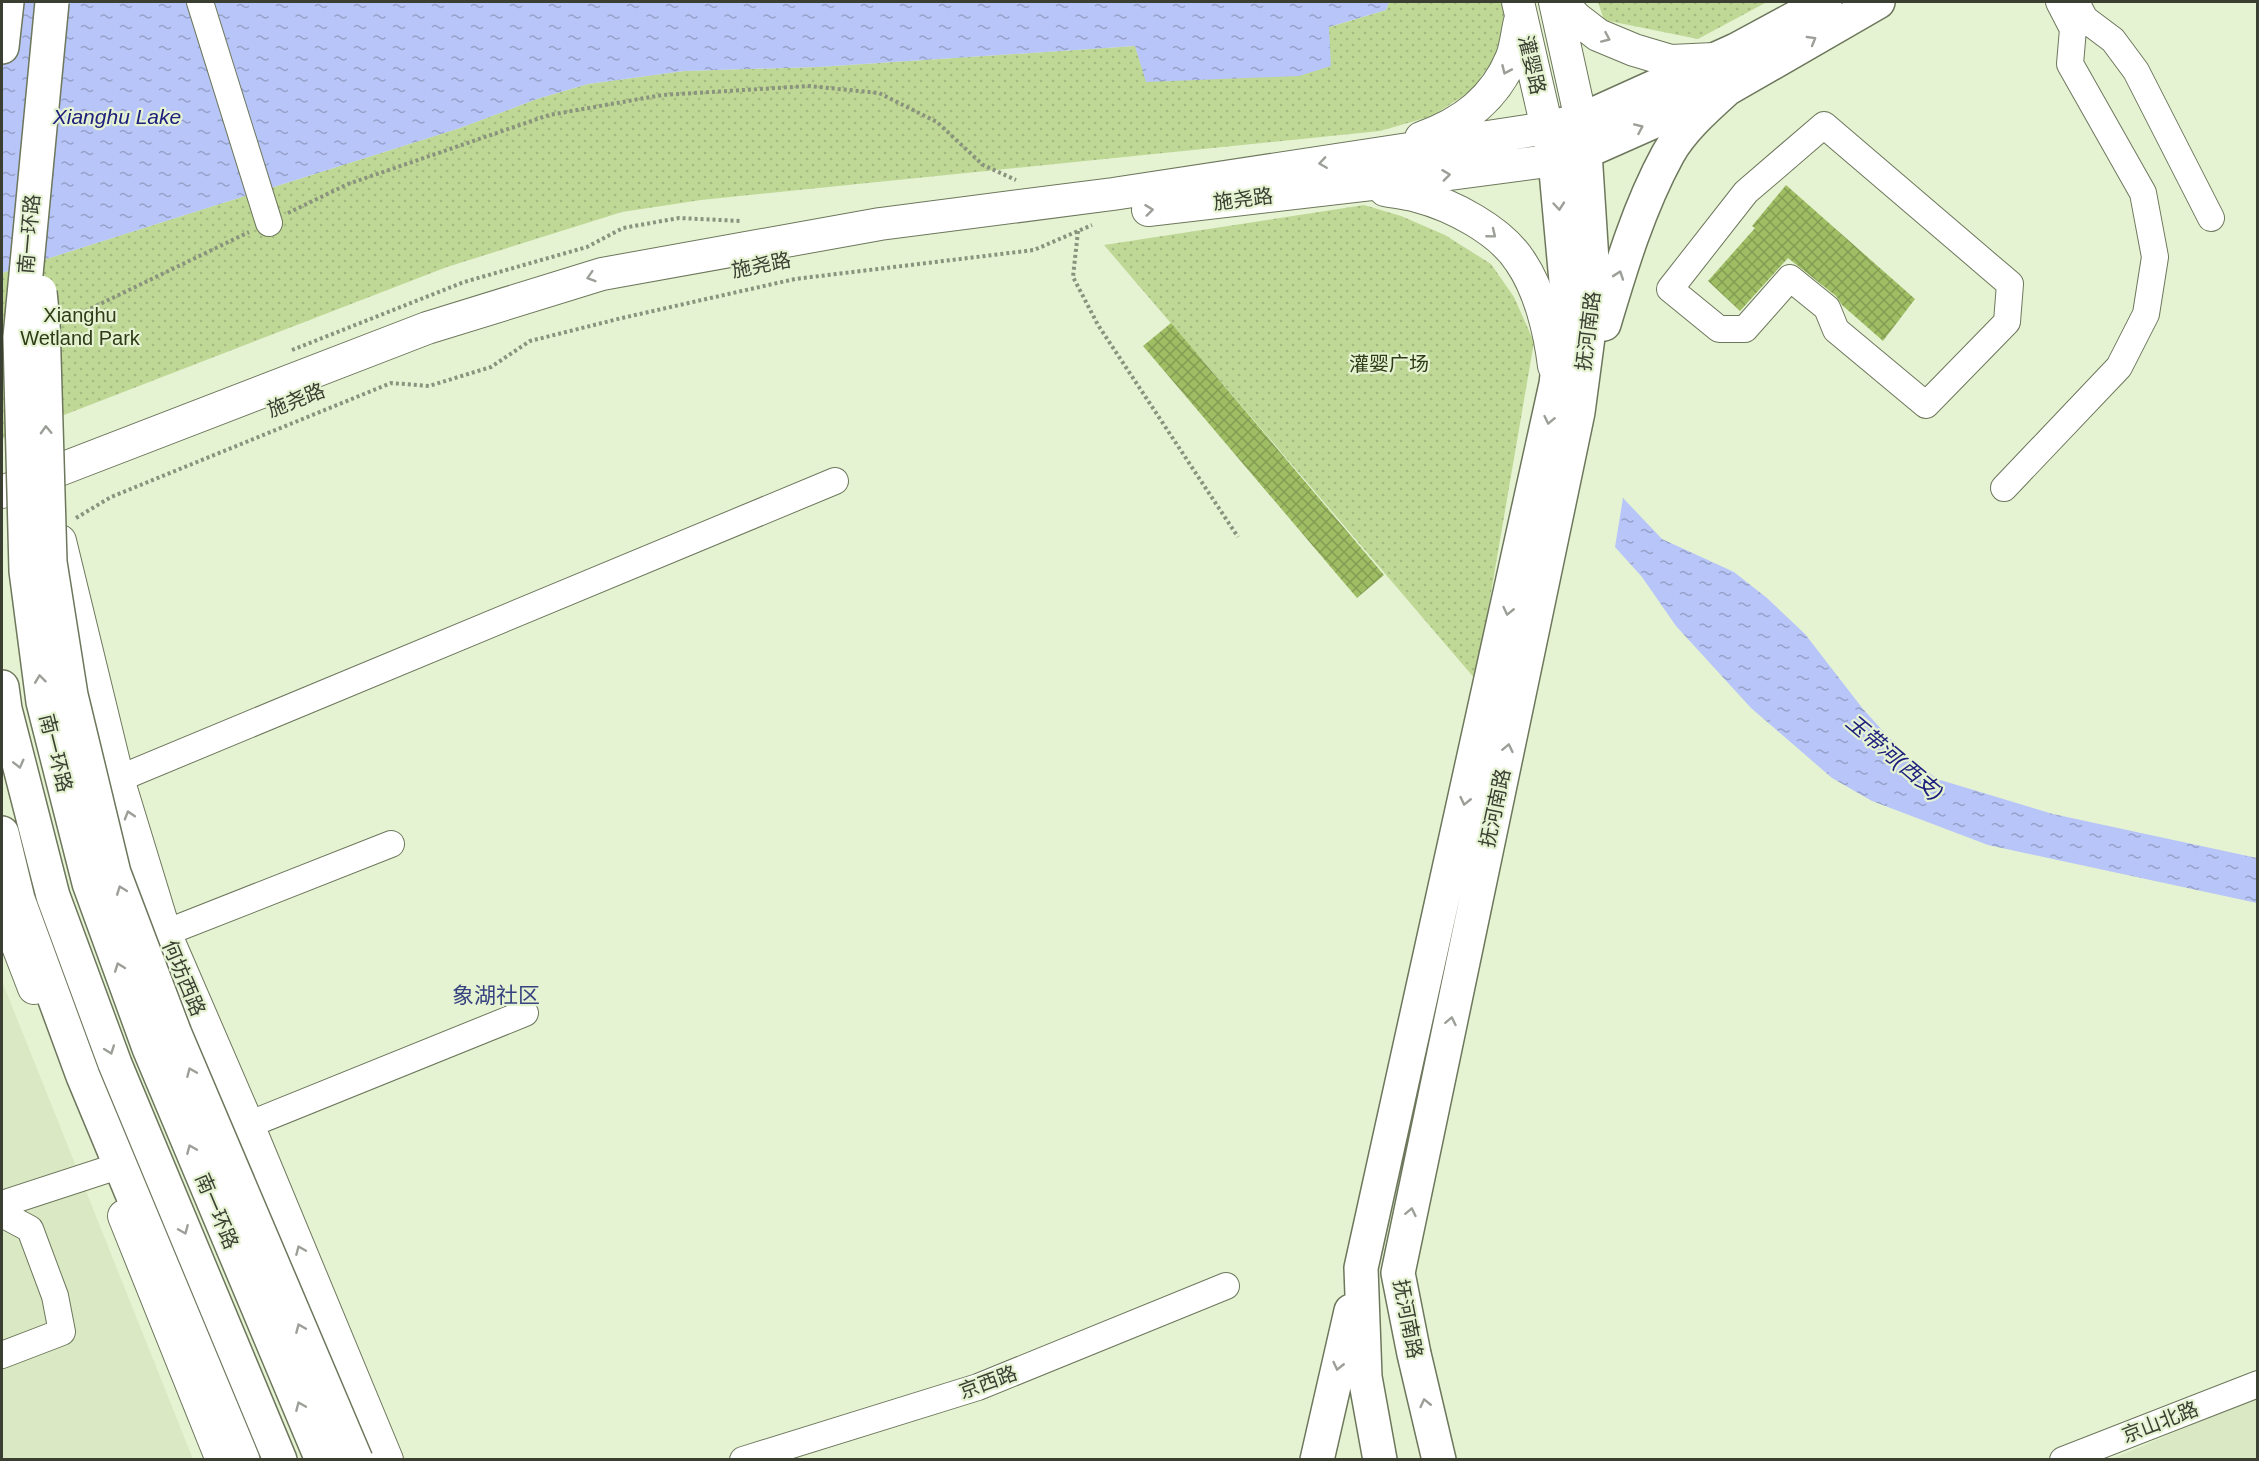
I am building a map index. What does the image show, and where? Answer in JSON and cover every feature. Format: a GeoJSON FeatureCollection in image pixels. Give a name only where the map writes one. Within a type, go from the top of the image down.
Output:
{"type":"FeatureCollection","features":[{"type":"Feature","properties":{"kind":"highway"},"geometry":{"type":"LineString","coordinates":[[2,46],[8,2]]}},
{"type":"Feature","properties":{"kind":"highway","name":"南一环路"},"geometry":{"type":"LineString","coordinates":[[52,2],[20,337],[26,571],[43,702],[89,883],[145,1037],[322,1460]]}},
{"type":"Feature","properties":{"kind":"highway"},"geometry":{"type":"LineString","coordinates":[[1547,128],[1581,120],[1716,59],[1825,2]]}},
{"type":"Feature","properties":{"kind":"highway"},"geometry":{"type":"LineString","coordinates":[[1570,156],[1727,89],[1878,2]]}},
{"type":"Feature","properties":{"kind":"highway"},"geometry":{"type":"LineString","coordinates":[[1578,412],[1616,281],[1642,211],[1669,153],[1700,114],[1727,89]]}},
{"type":"Feature","properties":{"kind":"highway","name":"抚河南路"},"geometry":{"type":"LineString","coordinates":[[1380,1460],[1365,1377],[1361,1268],[1556,384],[1567,292],[1570,156],[1581,120]]}},
{"type":"Feature","properties":{"kind":"highway","name":"抚河南路"},"geometry":{"type":"LineString","coordinates":[[1439,1460],[1398,1273],[1578,412],[1594,292],[1570,156],[1547,128]]}},
{"type":"Feature","properties":{"kind":"highway"},"geometry":{"type":"LineString","coordinates":[[31,205],[43,322],[50,562],[71,695],[114,873],[175,1034],[356,1460]]}},
{"type":"Feature","properties":{"kind":"highway","name":"南一环路"},"geometry":{"type":"LineString","coordinates":[[2,687],[5,709],[53,896],[115,1064],[280,1460]]}},
{"type":"Feature","properties":{"kind":"highway"},"geometry":{"type":"LineString","coordinates":[[2,833],[18,899],[83,1076],[243,1460]]}},
{"type":"Feature","properties":{"kind":"highway"},"geometry":{"type":"LineString","coordinates":[[1317,1460],[1361,1268]]}},
{"type":"Feature","properties":{"kind":"main road","name":"灌婴路"},"geometry":{"type":"LineString","coordinates":[[1555,2],[1581,120]]}},
{"type":"Feature","properties":{"kind":"main road"},"geometry":{"type":"LineString","coordinates":[[1561,2],[1576,18],[1598,35],[1634,51],[1671,61],[1716,59]]}},
{"type":"Feature","properties":{"kind":"main road","name":"灌婴路"},"geometry":{"type":"LineString","coordinates":[[1520,8],[1547,128]]}},
{"type":"Feature","properties":{"kind":"main road"},"geometry":{"type":"LineString","coordinates":[[1357,172],[1450,126],[1489,97],[1501,80],[1513,55],[1520,8]]}},
{"type":"Feature","properties":{"kind":"main road","name":"施尧路"},"geometry":{"type":"LineString","coordinates":[[2,492],[46,485],[425,350],[610,293],[888,241],[1118,213],[1357,172],[1547,128]]}},
{"type":"Feature","properties":{"kind":"main road","name":"施尧路"},"geometry":{"type":"LineString","coordinates":[[2,513],[46,485],[427,328],[602,274],[880,224],[1113,194],[1570,156]]}},
{"type":"Feature","properties":{"kind":"main road"},"geometry":{"type":"LineString","coordinates":[[1357,172],[1451,208],[1492,232],[1506,246],[1520,261],[1538,297],[1550,333],[1556,384]]}},
{"type":"Feature","properties":{"kind":"main road","name":"何坊西路"},"geometry":{"type":"LineString","coordinates":[[46,485],[118,779],[165,933],[248,1125],[387,1460]]}},
{"type":"Feature","properties":{"kind":"main road"},"geometry":{"type":"LineString","coordinates":[[5,921],[222,1460]]}},
{"type":"Feature","properties":{"kind":"street"},"geometry":{"type":"LineString","coordinates":[[200,2],[268,223]]}},
{"type":"Feature","properties":{"kind":"street"},"geometry":{"type":"LineString","coordinates":[[2004,488],[2119,367],[2146,314],[2155,257],[2144,194],[2070,64],[2073,29],[2059,2]]}},
{"type":"Feature","properties":{"kind":"street"},"geometry":{"type":"LineString","coordinates":[[2076,2],[2085,19],[2113,40],[2136,71],[2211,218]]}},
{"type":"Feature","properties":{"kind":"street"},"geometry":{"type":"LineString","coordinates":[[1824,125],[2010,284],[2007,322],[1926,405],[1836,330],[1827,308],[1790,278],[1745,329],[1719,329],[1670,290],[1746,192],[1824,125]]}},
{"type":"Feature","properties":{"kind":"street"},"geometry":{"type":"LineString","coordinates":[[118,779],[835,481]]}},
{"type":"Feature","properties":{"kind":"street"},"geometry":{"type":"LineString","coordinates":[[165,933],[391,844]]}},
{"type":"Feature","properties":{"kind":"street"},"geometry":{"type":"LineString","coordinates":[[248,1125],[525,1013]]}},
{"type":"Feature","properties":{"kind":"street"},"geometry":{"type":"LineString","coordinates":[[2,1204],[106,1170]]}},
{"type":"Feature","properties":{"kind":"street"},"geometry":{"type":"LineString","coordinates":[[2,1215],[30,1229],[55,1296],[62,1332],[2,1355]]}},
{"type":"Feature","properties":{"kind":"street","name":"京西路"},"geometry":{"type":"LineString","coordinates":[[743,1460],[978,1387],[1227,1286]]}},
{"type":"Feature","properties":{"kind":"street","name":"京山北路"},"geometry":{"type":"LineString","coordinates":[[2063,1460],[2258,1384]]}},
{"type":"Feature","properties":{"kind":"path"},"geometry":{"type":"LineString","coordinates":[[66,320],[348,184],[549,115],[662,95],[809,86],[879,93],[938,122],[983,165],[1017,181]]}},
{"type":"Feature","properties":{"kind":"path"},"geometry":{"type":"LineString","coordinates":[[57,529],[111,496],[391,383],[429,386],[491,367],[530,341],[795,279],[1034,250],[1118,213]]}},
{"type":"Feature","properties":{"kind":"path"},"geometry":{"type":"LineString","coordinates":[[1078,230],[1073,277],[1078,287],[1098,325],[1238,537]]}},
{"type":"Feature","properties":{"kind":"shaded area"},"geometry":{"type":"Polygon","coordinates":[[[2,981],[193,1459],[2,1459],[2,981]]]}},
{"type":"Feature","properties":{"kind":"shaded area"},"geometry":{"type":"Polygon","coordinates":[[[2257,1397],[2257,1459],[2112,1459],[2257,1397]]]}},
{"type":"Feature","properties":{"kind":"green space","name":"Xianghu Wetland Park"},"geometry":{"type":"Polygon","coordinates":[[[1389,2],[1501,2],[1505,17],[1495,57],[1471,91],[1432,116],[1380,131],[701,200],[622,212],[447,267],[2,439],[2,273],[460,128],[537,99],[588,84],[684,71],[818,67],[1135,46],[1147,82],[1386,10],[1389,2]]]}},
{"type":"Feature","properties":{"kind":"green space"},"geometry":{"type":"Polygon","coordinates":[[[1598,2],[1767,2],[1698,39],[1604,20],[1598,2]]]}},
{"type":"Feature","properties":{"kind":"green space","name":"灌婴广场"},"geometry":{"type":"Polygon","coordinates":[[[1364,205],[1401,216],[1445,235],[1491,264],[1514,297],[1534,342],[1476,680],[1104,245],[1364,205]]]}},
{"type":"Feature","properties":{"kind":"water","name":"Xianghu Lake"},"geometry":{"type":"Polygon","coordinates":[[[2,2],[1389,2],[1386,10],[1329,27],[1331,66],[1299,76],[1146,82],[1135,46],[818,67],[684,71],[588,84],[537,99],[460,128],[2,273],[2,2]]]}},
{"type":"Feature","properties":{"kind":"water","name":"玉带河(西支)"},"geometry":{"type":"Polygon","coordinates":[[[1623,498],[1662,539],[1734,572],[1767,598],[1805,634],[1863,709],[1902,752],[1937,779],[2053,814],[2257,858],[2257,903],[1988,845],[1872,801],[1832,778],[1751,708],[1676,626],[1642,577],[1615,547],[1623,498]]]}},
{"type":"Feature","properties":{"kind":"building"},"geometry":{"type":"Polygon","coordinates":[[[1786,185],[1915,299],[1883,341],[1842,305],[1836,296],[1788,258],[1740,311],[1708,281],[1755,228],[1752,226],[1786,185]]]}},
{"type":"Feature","properties":{"kind":"building"},"geometry":{"type":"Polygon","coordinates":[[[1171,323],[1384,575],[1357,598],[1143,346],[1171,323]]]}},
{"type":"Feature","properties":{"kind":"district","name":"象湖社区"},"geometry":{"type":"Point","coordinates":[496,995]}}]}
